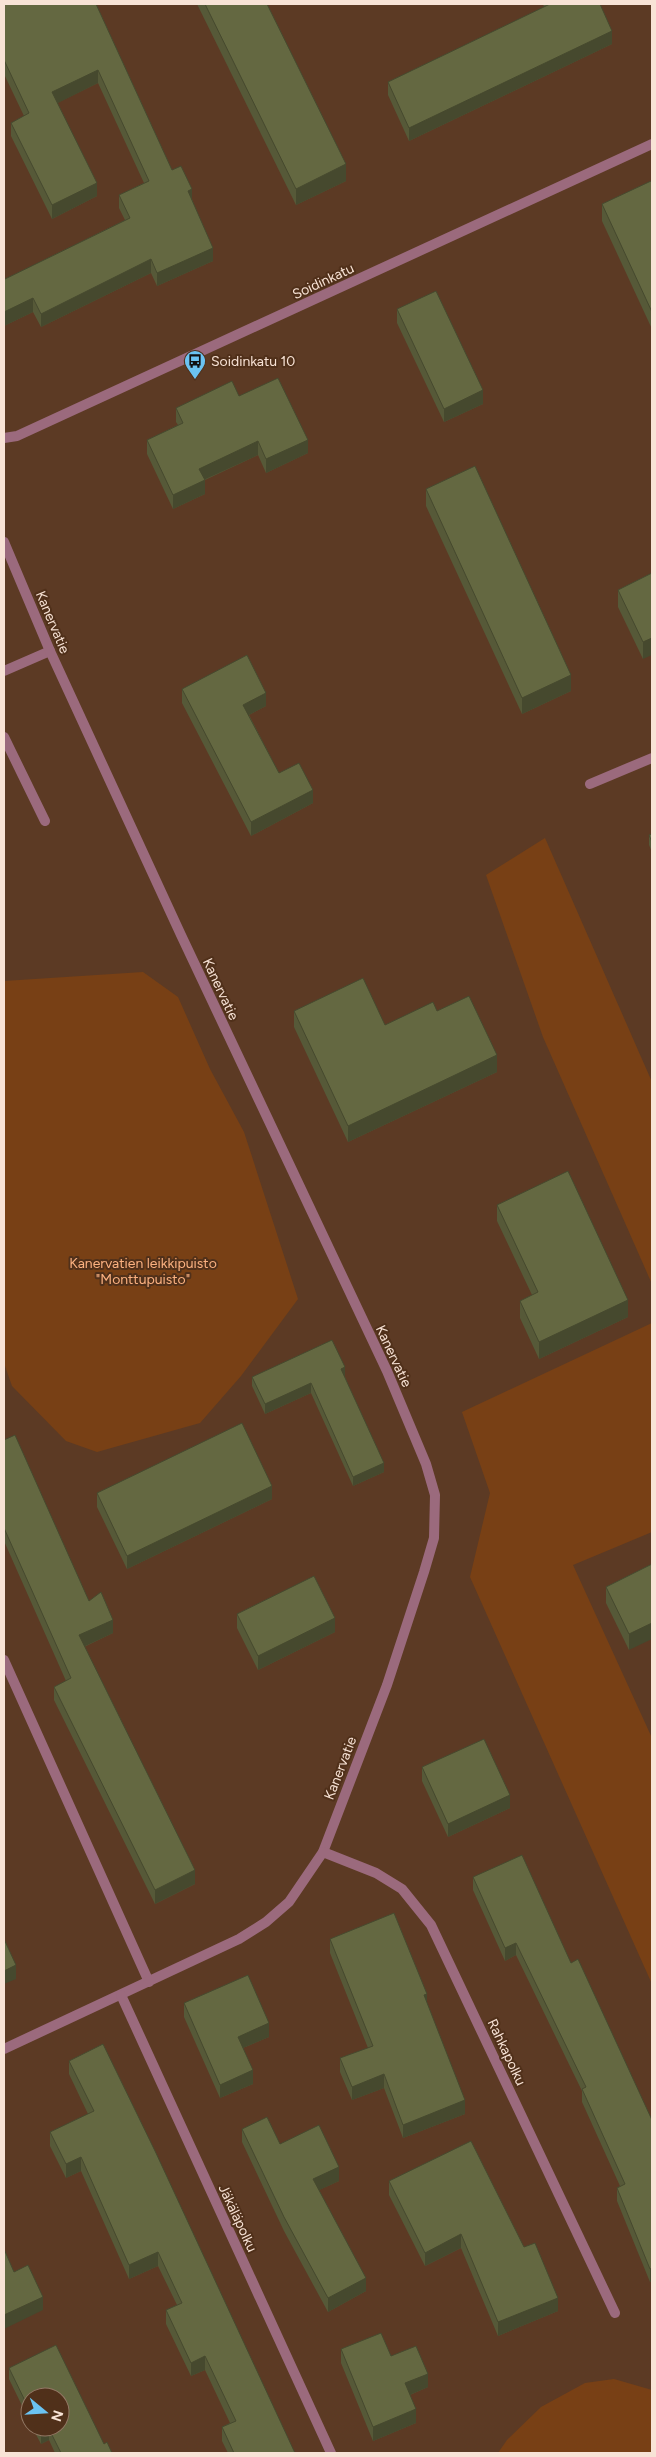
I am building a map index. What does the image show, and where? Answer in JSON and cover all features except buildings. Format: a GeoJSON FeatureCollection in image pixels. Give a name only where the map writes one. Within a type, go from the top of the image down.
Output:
{"type":"FeatureCollection","features":[{"type":"Feature","properties":{"kind":"street","name":"Soidinkatu"},"geometry":{"type":"LineString","coordinates":[[4,438],[17,436],[166,369],[652,144]]}},
{"type":"Feature","properties":{"kind":"street","name":"Kanervatie"},"geometry":{"type":"LineString","coordinates":[[4,542],[50,651],[181,935],[387,1371],[426,1464],[435,1495],[434,1538],[386,1685],[323,1852],[289,1902],[266,1922],[239,1939],[4,2049]]}},
{"type":"Feature","properties":{"kind":"street"},"geometry":{"type":"LineString","coordinates":[[4,672],[50,651]]}},
{"type":"Feature","properties":{"kind":"street"},"geometry":{"type":"LineString","coordinates":[[4,737],[45,821]]}},
{"type":"Feature","properties":{"kind":"street"},"geometry":{"type":"LineString","coordinates":[[590,784],[652,758]]}},
{"type":"Feature","properties":{"kind":"street"},"geometry":{"type":"LineString","coordinates":[[4,1660],[150,1982]]}},
{"type":"Feature","properties":{"kind":"street","name":"Rahkapolku"},"geometry":{"type":"LineString","coordinates":[[323,1852],[376,1873],[402,1889],[431,1924],[615,2313]]}},
{"type":"Feature","properties":{"kind":"street","name":"Jäkäläpolku"},"geometry":{"type":"LineString","coordinates":[[120,1995],[332,2453]]}},
{"type":"Feature","properties":{"kind":"green space"},"geometry":{"type":"Polygon","coordinates":[[[545,838],[652,1082],[652,1284],[543,1037],[486,875],[545,838]]]}},
{"type":"Feature","properties":{"kind":"green space","name":"Kanervatien leikkipuisto \"Monttupuisto\""},"geometry":{"type":"Polygon","coordinates":[[[143,972],[178,997],[210,1069],[244,1132],[298,1299],[241,1376],[200,1423],[97,1452],[66,1441],[12,1386],[4,1363],[4,981],[143,972]]]}},
{"type":"Feature","properties":{"kind":"green space"},"geometry":{"type":"Polygon","coordinates":[[[652,1323],[652,1532],[573,1565],[652,1738],[652,1984],[470,1577],[490,1493],[462,1412],[652,1323]]]}},
{"type":"Feature","properties":{"kind":"green space"},"geometry":{"type":"Polygon","coordinates":[[[614,2379],[652,2390],[652,2453],[498,2453],[507,2440],[541,2407],[585,2383],[614,2379]]]}},
{"type":"Feature","properties":{"kind":"place","name":"Soidinkatu 10"},"geometry":{"type":"Point","coordinates":[195,380]}}]}
